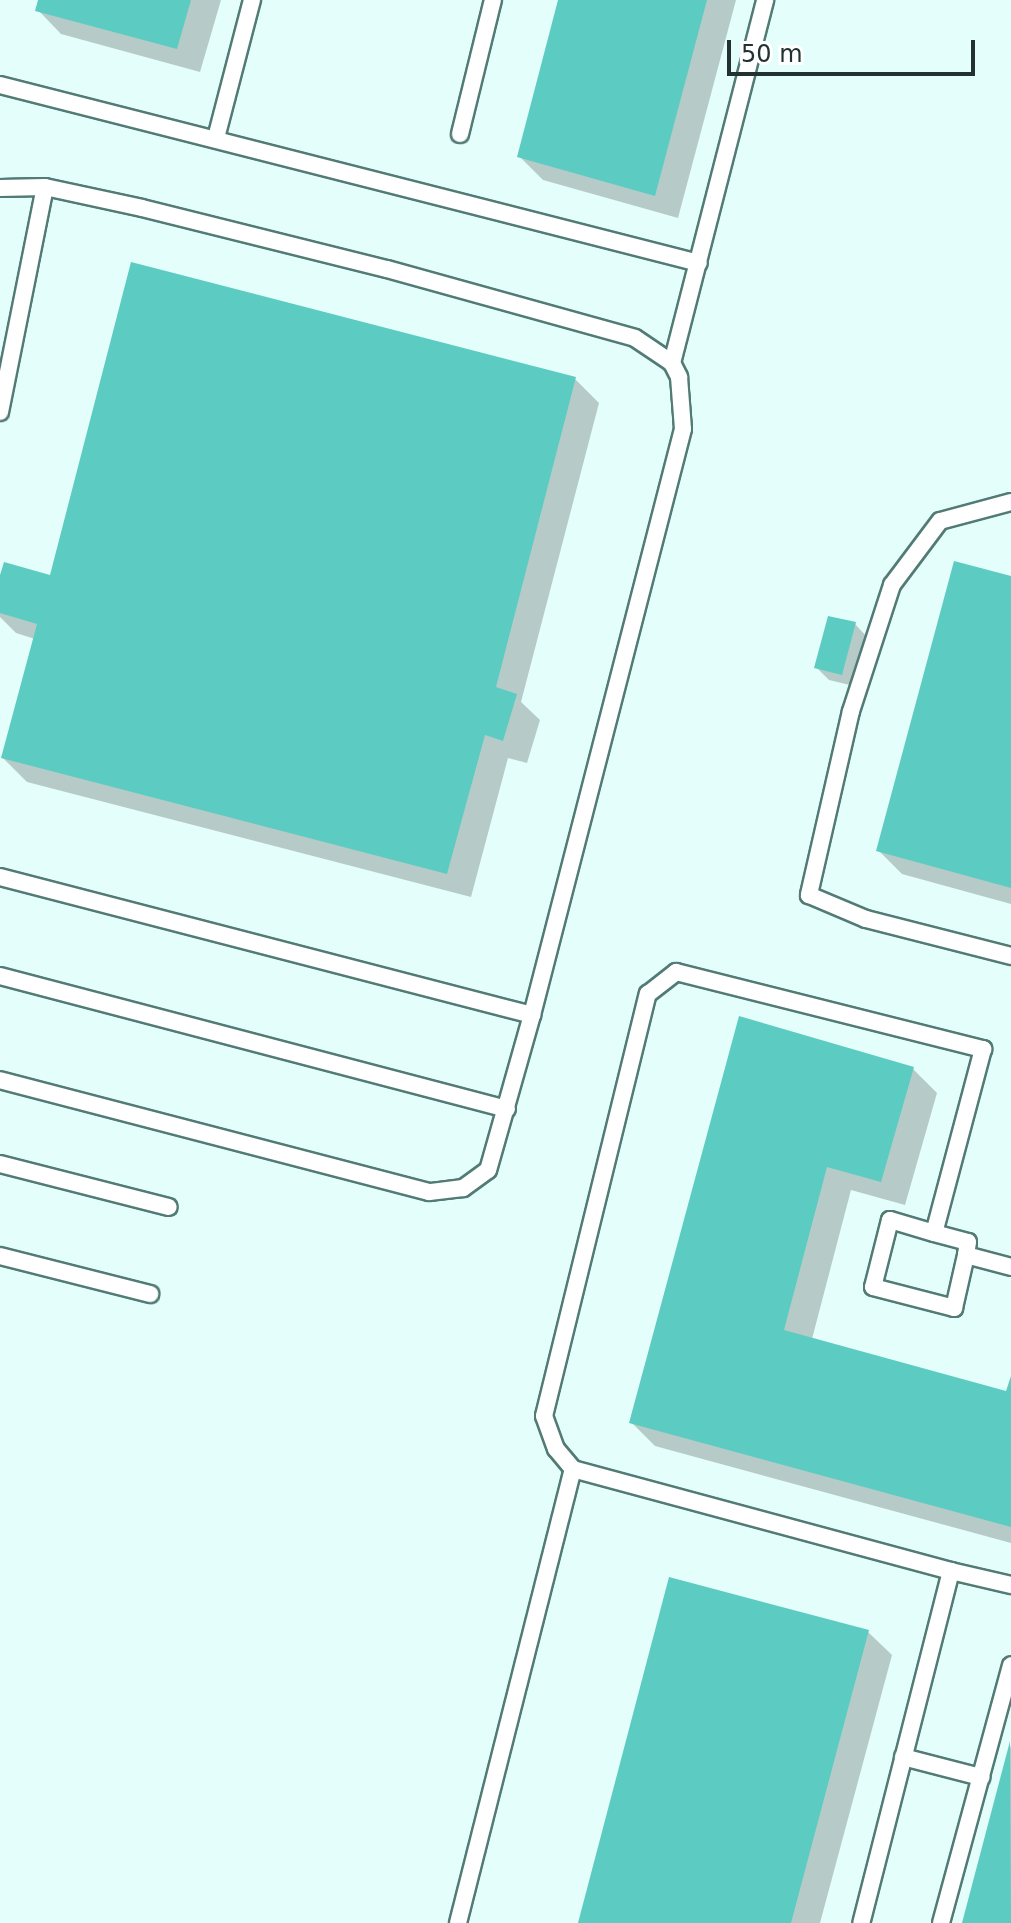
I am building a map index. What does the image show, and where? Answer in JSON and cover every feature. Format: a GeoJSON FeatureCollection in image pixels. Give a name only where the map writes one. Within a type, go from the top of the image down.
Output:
{"type":"FeatureCollection","features":[{"type":"Feature","properties":{"kind":"lane"},"geometry":{"type":"LineString","coordinates":[[216,138],[252,0]]}},
{"type":"Feature","properties":{"kind":"lane"},"geometry":{"type":"LineString","coordinates":[[460,134],[493,0]]}},
{"type":"Feature","properties":{"kind":"lane"},"geometry":{"type":"LineString","coordinates":[[672,363],[765,0]]}},
{"type":"Feature","properties":{"kind":"lane"},"geometry":{"type":"LineString","coordinates":[[0,85],[699,263]]}},
{"type":"Feature","properties":{"kind":"lane"},"geometry":{"type":"LineString","coordinates":[[0,188],[45,187],[387,269],[635,338],[672,363],[679,377],[683,429],[532,1015],[488,1170],[463,1188],[429,1192],[0,1080]]}},
{"type":"Feature","properties":{"kind":"lane"},"geometry":{"type":"LineString","coordinates":[[0,412],[45,187]]}},
{"type":"Feature","properties":{"kind":"lane"},"geometry":{"type":"LineString","coordinates":[[1011,502],[940,521],[892,585],[851,711],[809,895],[866,919],[1011,956]]}},
{"type":"Feature","properties":{"kind":"lane"},"geometry":{"type":"LineString","coordinates":[[0,877],[532,1015]]}},
{"type":"Feature","properties":{"kind":"lane"},"geometry":{"type":"LineString","coordinates":[[934,1233],[983,1049],[676,972],[648,994],[544,1416],[556,1449],[573,1469],[1011,1585]]}},
{"type":"Feature","properties":{"kind":"lane"},"geometry":{"type":"LineString","coordinates":[[0,976],[507,1109]]}},
{"type":"Feature","properties":{"kind":"lane"},"geometry":{"type":"LineString","coordinates":[[0,1164],[169,1207]]}},
{"type":"Feature","properties":{"kind":"lane"},"geometry":{"type":"LineString","coordinates":[[890,1220],[968,1242],[966,1255],[954,1308],[873,1287],[890,1220]]}},
{"type":"Feature","properties":{"kind":"lane"},"geometry":{"type":"LineString","coordinates":[[966,1255],[1011,1267]]}},
{"type":"Feature","properties":{"kind":"lane"},"geometry":{"type":"LineString","coordinates":[[0,1256],[150,1294]]}},
{"type":"Feature","properties":{"kind":"lane"},"geometry":{"type":"LineString","coordinates":[[458,1923],[573,1469]]}},
{"type":"Feature","properties":{"kind":"lane"},"geometry":{"type":"LineString","coordinates":[[861,1923],[951,1571]]}},
{"type":"Feature","properties":{"kind":"lane"},"geometry":{"type":"LineString","coordinates":[[941,1923],[1011,1665]]}},
{"type":"Feature","properties":{"kind":"lane"},"geometry":{"type":"LineString","coordinates":[[903,1757],[981,1777]]}},
{"type":"Feature","properties":{"kind":"building"},"geometry":{"type":"Polygon","coordinates":[[[38,0],[191,0],[177,49],[35,11],[38,0]]]}},
{"type":"Feature","properties":{"kind":"building"},"geometry":{"type":"Polygon","coordinates":[[[558,0],[707,0],[655,196],[517,157],[558,0]]]}},
{"type":"Feature","properties":{"kind":"building"},"geometry":{"type":"Polygon","coordinates":[[[131,262],[576,377],[496,687],[517,694],[503,741],[485,735],[447,874],[1,758],[37,624],[0,613],[0,575],[4,562],[50,575],[131,262]]]}},
{"type":"Feature","properties":{"kind":"building"},"geometry":{"type":"Polygon","coordinates":[[[954,561],[1011,576],[1011,888],[876,851],[954,561]]]}},
{"type":"Feature","properties":{"kind":"building"},"geometry":{"type":"Polygon","coordinates":[[[828,616],[856,622],[842,675],[814,668],[828,616]]]}},
{"type":"Feature","properties":{"kind":"building"},"geometry":{"type":"Polygon","coordinates":[[[739,1016],[914,1067],[881,1182],[827,1167],[784,1330],[1006,1391],[1011,1376],[1011,1527],[629,1423],[739,1016]]]}},
{"type":"Feature","properties":{"kind":"building"},"geometry":{"type":"Polygon","coordinates":[[[669,1577],[869,1630],[791,1923],[578,1923],[669,1577]]]}},
{"type":"Feature","properties":{"kind":"building"},"geometry":{"type":"Polygon","coordinates":[[[1010,1741],[1011,1923],[962,1923],[1010,1741]]]}}]}
